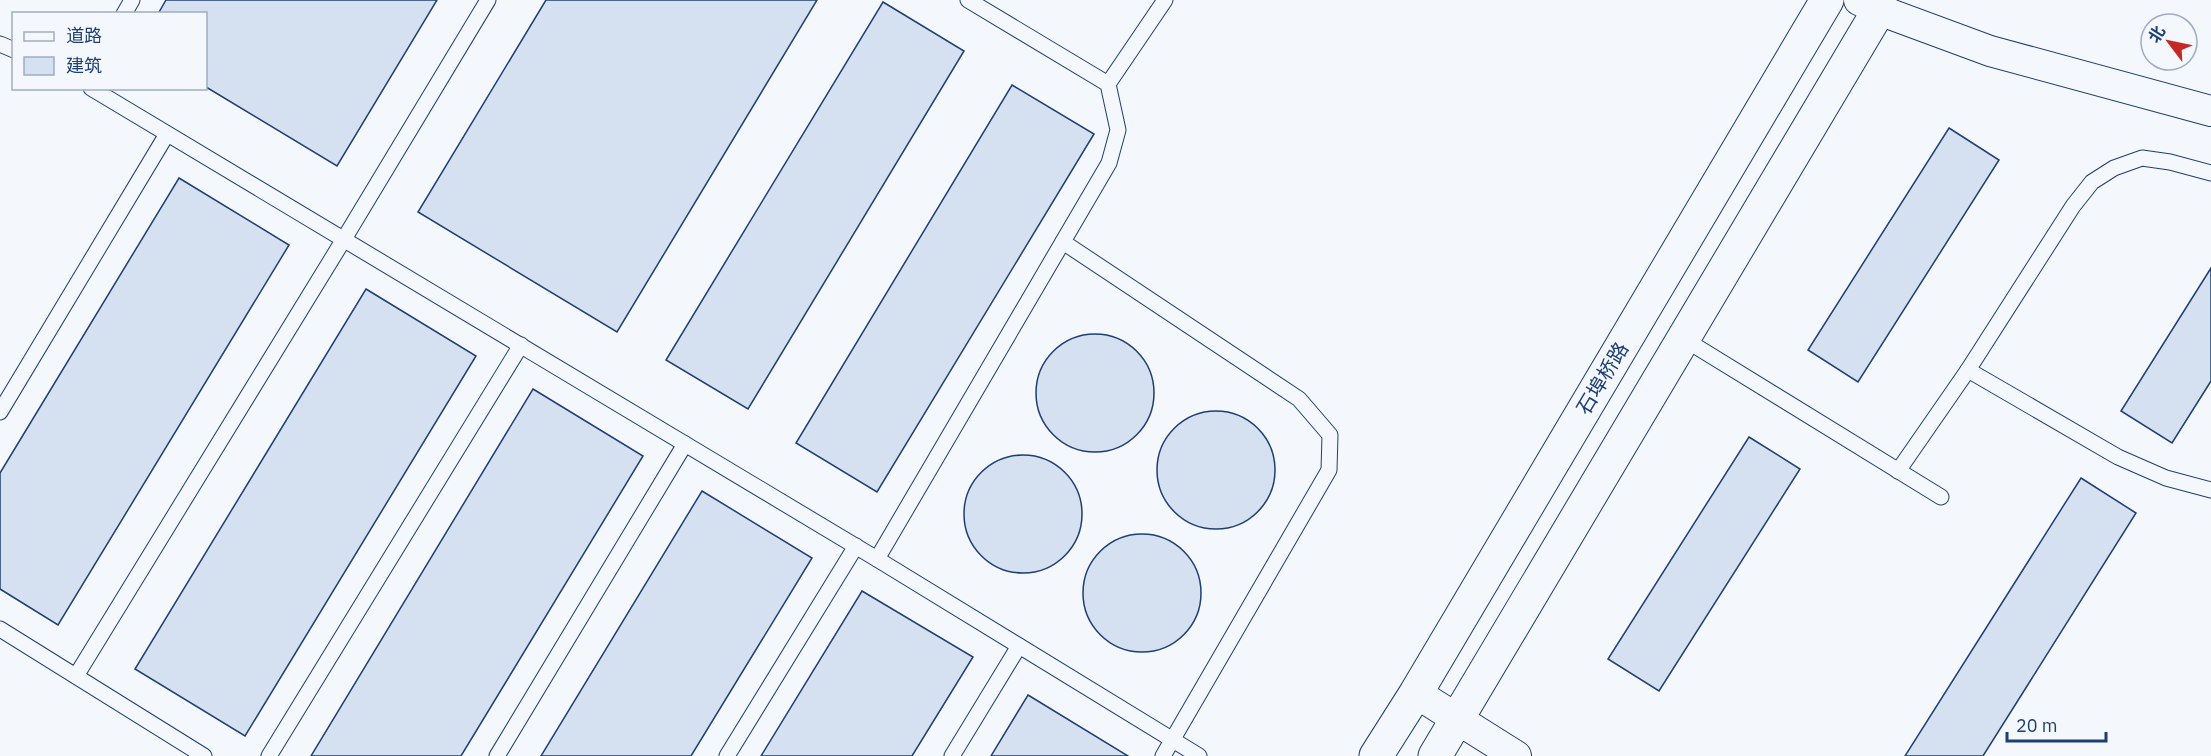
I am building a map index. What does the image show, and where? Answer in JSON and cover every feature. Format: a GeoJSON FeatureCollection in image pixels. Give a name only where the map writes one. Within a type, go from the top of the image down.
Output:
{"type":"FeatureCollection","features":[{"type":"Feature","properties":{"kind":"street","name":"石埠桥路"},"geometry":{"type":"LineString","coordinates":[[1376,756],[1416,693],[1827,0]]}},
{"type":"Feature","properties":{"kind":"street"},"geometry":{"type":"LineString","coordinates":[[1435,756],[1684,339],[1873,3],[1990,51],[2211,111]]}},
{"type":"Feature","properties":{"kind":"street"},"geometry":{"type":"LineString","coordinates":[[1416,693],[1516,756]]}},
{"type":"Feature","properties":{"kind":"lane"},"geometry":{"type":"LineString","coordinates":[[76,676],[344,240],[488,0]]}},
{"type":"Feature","properties":{"kind":"lane"},"geometry":{"type":"LineString","coordinates":[[968,0],[1108,84]]}},
{"type":"Feature","properties":{"kind":"lane"},"geometry":{"type":"LineString","coordinates":[[877,559],[1109,163],[1118,130],[1108,84],[1164,0]]}},
{"type":"Feature","properties":{"kind":"lane"},"geometry":{"type":"LineString","coordinates":[[94,90],[856,546],[1199,756]]}},
{"type":"Feature","properties":{"kind":"lane"},"geometry":{"type":"LineString","coordinates":[[0,412],[166,134]]}},
{"type":"Feature","properties":{"kind":"lane"},"geometry":{"type":"LineString","coordinates":[[1898,471],[1968,370],[2073,206],[2092,182],[2114,168],[2142,158],[2170,162],[2211,173]]}},
{"type":"Feature","properties":{"kind":"lane"},"geometry":{"type":"LineString","coordinates":[[1063,242],[1299,399],[1330,435],[1329,470],[1163,756]]}},
{"type":"Feature","properties":{"kind":"lane"},"geometry":{"type":"LineString","coordinates":[[1684,339],[1941,497]]}},
{"type":"Feature","properties":{"kind":"lane"},"geometry":{"type":"LineString","coordinates":[[270,756],[520,345]]}},
{"type":"Feature","properties":{"kind":"lane"},"geometry":{"type":"LineString","coordinates":[[1968,370],[2118,457],[2166,478],[2211,490]]}},
{"type":"Feature","properties":{"kind":"lane"},"geometry":{"type":"LineString","coordinates":[[497,756],[685,444]]}},
{"type":"Feature","properties":{"kind":"lane"},"geometry":{"type":"LineString","coordinates":[[727,756],[856,546]]}},
{"type":"Feature","properties":{"kind":"lane"},"geometry":{"type":"LineString","coordinates":[[0,629],[204,756]]}},
{"type":"Feature","properties":{"kind":"lane"},"geometry":{"type":"LineString","coordinates":[[952,756],[1019,646]]}},
{"type":"Feature","properties":{"kind":"building"},"geometry":{"type":"Polygon","coordinates":[[[166,0],[437,0],[337,166],[207,88],[207,12],[159,12],[166,0]]]}},
{"type":"Feature","properties":{"kind":"building"},"geometry":{"type":"Polygon","coordinates":[[[546,0],[817,0],[617,332],[418,212],[546,0]]]}},
{"type":"Feature","properties":{"kind":"building"},"geometry":{"type":"Polygon","coordinates":[[[883,2],[964,51],[748,409],[666,360],[883,2]]]}},
{"type":"Feature","properties":{"kind":"building"},"geometry":{"type":"Polygon","coordinates":[[[1012,85],[1094,134],[877,492],[796,443],[1012,85]]]}},
{"type":"Feature","properties":{"kind":"building"},"geometry":{"type":"Polygon","coordinates":[[[1949,128],[1999,160],[1858,382],[1808,350],[1949,128]]]}},
{"type":"Feature","properties":{"kind":"building"},"geometry":{"type":"Polygon","coordinates":[[[179,178],[289,245],[58,625],[0,589],[0,473],[179,178]]]}},
{"type":"Feature","properties":{"kind":"building"},"geometry":{"type":"Polygon","coordinates":[[[2211,268],[2211,381],[2172,443],[2121,411],[2211,268]]]}},
{"type":"Feature","properties":{"kind":"building"},"geometry":{"type":"Polygon","coordinates":[[[366,289],[476,356],[245,736],[135,669],[366,289]]]}},
{"type":"Feature","properties":{"kind":"building"},"geometry":{"type":"Polygon","coordinates":[[[1095,334],[1128,344],[1144,360],[1154,393],[1144,426],[1128,442],[1095,452],[1062,442],[1046,426],[1036,393],[1046,360],[1062,344],[1095,334]]]}},
{"type":"Feature","properties":{"kind":"building"},"geometry":{"type":"Polygon","coordinates":[[[533,389],[643,456],[461,756],[311,756],[533,389]]]}},
{"type":"Feature","properties":{"kind":"building"},"geometry":{"type":"Polygon","coordinates":[[[1216,411],[1249,421],[1265,437],[1275,470],[1265,503],[1249,519],[1216,529],[1183,519],[1167,503],[1157,470],[1167,437],[1183,421],[1216,411]]]}},
{"type":"Feature","properties":{"kind":"building"},"geometry":{"type":"Polygon","coordinates":[[[1749,437],[1800,469],[1659,691],[1608,659],[1749,437]]]}},
{"type":"Feature","properties":{"kind":"building"},"geometry":{"type":"Polygon","coordinates":[[[1023,455],[1056,465],[1072,481],[1082,514],[1072,547],[1056,563],[1023,573],[990,563],[974,547],[964,514],[974,481],[990,465],[1023,455]]]}},
{"type":"Feature","properties":{"kind":"building"},"geometry":{"type":"Polygon","coordinates":[[[2081,478],[2136,513],[1983,756],[1905,756],[2081,478]]]}},
{"type":"Feature","properties":{"kind":"building"},"geometry":{"type":"Polygon","coordinates":[[[702,491],[812,558],[691,756],[541,756],[702,491]]]}},
{"type":"Feature","properties":{"kind":"building"},"geometry":{"type":"Polygon","coordinates":[[[1142,534],[1175,544],[1191,560],[1201,593],[1191,626],[1175,642],[1142,652],[1109,642],[1093,626],[1083,593],[1093,560],[1109,544],[1142,534]]]}},
{"type":"Feature","properties":{"kind":"building"},"geometry":{"type":"Polygon","coordinates":[[[862,591],[973,657],[912,756],[761,756],[862,591]]]}},
{"type":"Feature","properties":{"kind":"building"},"geometry":{"type":"Polygon","coordinates":[[[1028,695],[1128,756],[991,756],[1028,695]]]}}]}
